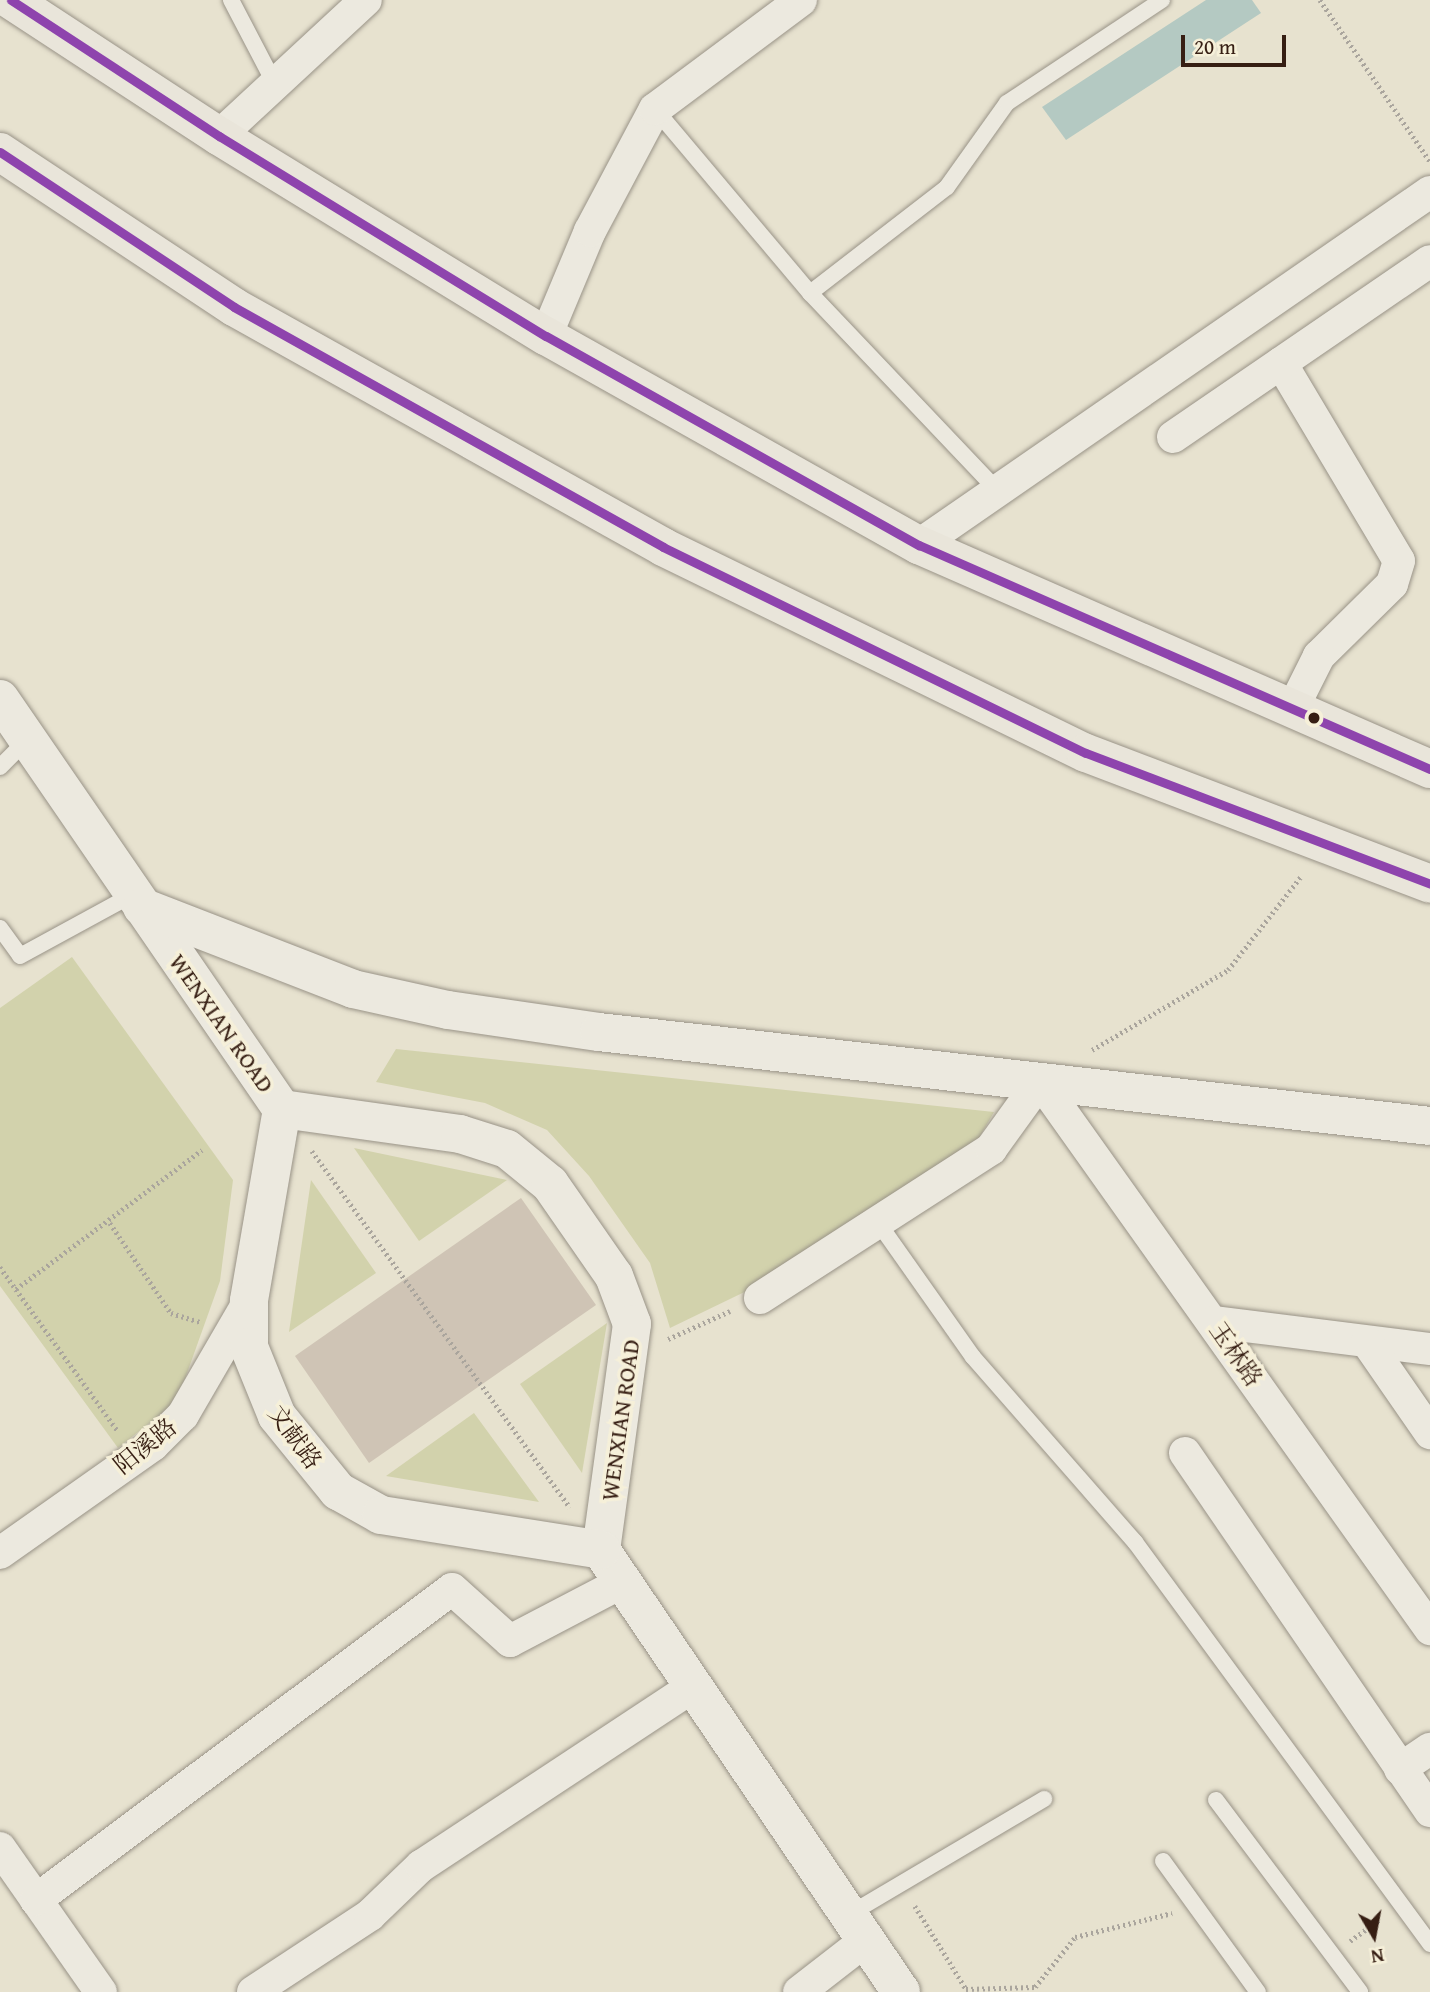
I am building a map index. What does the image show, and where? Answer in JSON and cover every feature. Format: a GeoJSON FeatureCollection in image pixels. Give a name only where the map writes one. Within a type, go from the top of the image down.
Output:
{"type":"FeatureCollection","features":[{"type":"Feature","properties":{"kind":"highway"},"geometry":{"type":"LineString","coordinates":[[11,0],[219,136],[546,336],[919,545],[1430,769]]}},
{"type":"Feature","properties":{"kind":"highway"},"geometry":{"type":"LineString","coordinates":[[0,152],[234,307],[663,547],[1086,753],[1324,846],[1430,884]]}},
{"type":"Feature","properties":{"kind":"street"},"geometry":{"type":"LineString","coordinates":[[219,136],[366,0]]}},
{"type":"Feature","properties":{"kind":"street"},"geometry":{"type":"LineString","coordinates":[[546,336],[590,231],[655,109],[801,0]]}},
{"type":"Feature","properties":{"kind":"street"},"geometry":{"type":"LineString","coordinates":[[919,545],[1430,192]]}},
{"type":"Feature","properties":{"kind":"street"},"geometry":{"type":"LineString","coordinates":[[1173,437],[1430,261]]}},
{"type":"Feature","properties":{"kind":"street"},"geometry":{"type":"LineString","coordinates":[[1281,363],[1399,561],[1391,584],[1319,656],[1292,710]]}},
{"type":"Feature","properties":{"kind":"street","name":"WENXIAN ROAD"},"geometry":{"type":"LineString","coordinates":[[0,699],[282,1110],[460,1134],[507,1149],[532,1165],[614,1276],[628,1305],[632,1324],[629,1364],[601,1550]]}},
{"type":"Feature","properties":{"kind":"street"},"geometry":{"type":"LineString","coordinates":[[137,901],[353,989],[448,1010],[1430,1126]]}},
{"type":"Feature","properties":{"kind":"street"},"geometry":{"type":"LineString","coordinates":[[760,1298],[991,1149],[1040,1081]]}},
{"type":"Feature","properties":{"kind":"street","name":"玉林路"},"geometry":{"type":"LineString","coordinates":[[1040,1081],[1430,1629]]}},
{"type":"Feature","properties":{"kind":"street","name":"文献路"},"geometry":{"type":"LineString","coordinates":[[282,1110],[240,1316],[266,1396],[338,1491],[381,1515],[601,1550]]}},
{"type":"Feature","properties":{"kind":"street","name":"阳溪路"},"geometry":{"type":"LineString","coordinates":[[0,1553],[136,1456],[183,1415],[240,1316]]}},
{"type":"Feature","properties":{"kind":"street"},"geometry":{"type":"LineString","coordinates":[[1213,1322],[1430,1349]]}},
{"type":"Feature","properties":{"kind":"street"},"geometry":{"type":"LineString","coordinates":[[1367,1342],[1430,1433]]}},
{"type":"Feature","properties":{"kind":"street"},"geometry":{"type":"LineString","coordinates":[[1185,1453],[1430,1811]]}},
{"type":"Feature","properties":{"kind":"street"},"geometry":{"type":"LineString","coordinates":[[601,1550],[901,1992]]}},
{"type":"Feature","properties":{"kind":"street"},"geometry":{"type":"LineString","coordinates":[[37,1900],[452,1589],[510,1641],[623,1582]]}},
{"type":"Feature","properties":{"kind":"street"},"geometry":{"type":"LineString","coordinates":[[253,1992],[370,1915],[421,1866],[694,1686]]}},
{"type":"Feature","properties":{"kind":"street"},"geometry":{"type":"LineString","coordinates":[[1400,1769],[1430,1749]]}},
{"type":"Feature","properties":{"kind":"street"},"geometry":{"type":"LineString","coordinates":[[0,1848],[101,1992]]}},
{"type":"Feature","properties":{"kind":"street"},"geometry":{"type":"LineString","coordinates":[[799,1992],[857,1927]]}},
{"type":"Feature","properties":{"kind":"lane"},"geometry":{"type":"LineString","coordinates":[[231,0],[275,84]]}},
{"type":"Feature","properties":{"kind":"lane"},"geometry":{"type":"LineString","coordinates":[[810,293],[947,187],[1007,103],[1162,0]]}},
{"type":"Feature","properties":{"kind":"lane"},"geometry":{"type":"LineString","coordinates":[[655,109],[810,293],[998,491]]}},
{"type":"Feature","properties":{"kind":"lane"},"geometry":{"type":"LineString","coordinates":[[0,767],[28,739]]}},
{"type":"Feature","properties":{"kind":"lane"},"geometry":{"type":"LineString","coordinates":[[0,928],[20,956],[137,901]]}},
{"type":"Feature","properties":{"kind":"lane"},"geometry":{"type":"LineString","coordinates":[[877,1221],[973,1357],[1135,1542],[1430,1944]]}},
{"type":"Feature","properties":{"kind":"lane"},"geometry":{"type":"LineString","coordinates":[[857,1927],[900,1882],[1044,1799]]}},
{"type":"Feature","properties":{"kind":"lane"},"geometry":{"type":"LineString","coordinates":[[1216,1800],[1360,1992]]}},
{"type":"Feature","properties":{"kind":"lane"},"geometry":{"type":"LineString","coordinates":[[1163,1861],[1258,1992]]}},
{"type":"Feature","properties":{"kind":"path"},"geometry":{"type":"LineString","coordinates":[[1320,0],[1430,161]]}},
{"type":"Feature","properties":{"kind":"path"},"geometry":{"type":"LineString","coordinates":[[1087,1052],[1228,970],[1324,846]]}},
{"type":"Feature","properties":{"kind":"path"},"geometry":{"type":"LineString","coordinates":[[282,1110],[601,1550]]}},
{"type":"Feature","properties":{"kind":"path"},"geometry":{"type":"LineString","coordinates":[[16,1289],[110,1223],[202,1150]]}},
{"type":"Feature","properties":{"kind":"path"},"geometry":{"type":"LineString","coordinates":[[110,1223],[171,1313],[240,1316]]}},
{"type":"Feature","properties":{"kind":"path"},"geometry":{"type":"LineString","coordinates":[[0,1268],[136,1456]]}},
{"type":"Feature","properties":{"kind":"path"},"geometry":{"type":"LineString","coordinates":[[629,1364],[681,1331],[760,1298]]}},
{"type":"Feature","properties":{"kind":"path"},"geometry":{"type":"LineString","coordinates":[[900,1882],[967,1989],[1035,1987],[1075,1937],[1196,1906]]}},
{"type":"Feature","properties":{"kind":"path"},"geometry":{"type":"LineString","coordinates":[[1331,1954],[1401,1904]]}},
{"type":"Feature","properties":{"kind":"green space"},"geometry":{"type":"Polygon","coordinates":[[[72,957],[233,1180],[220,1281],[177,1401],[118,1448],[0,1286],[0,1008],[72,957]]]}},
{"type":"Feature","properties":{"kind":"green space"},"geometry":{"type":"Polygon","coordinates":[[[396,1049],[994,1112],[972,1150],[761,1284],[670,1328],[650,1263],[589,1176],[547,1130],[485,1103],[376,1082],[396,1049]]]}},
{"type":"Feature","properties":{"kind":"green space"},"geometry":{"type":"Polygon","coordinates":[[[354,1148],[507,1180],[419,1241],[354,1148]]]}},
{"type":"Feature","properties":{"kind":"green space"},"geometry":{"type":"Polygon","coordinates":[[[311,1180],[376,1273],[289,1332],[311,1180]]]}},
{"type":"Feature","properties":{"kind":"green space"},"geometry":{"type":"Polygon","coordinates":[[[607,1323],[582,1473],[520,1384],[607,1323]]]}},
{"type":"Feature","properties":{"kind":"green space"},"geometry":{"type":"Polygon","coordinates":[[[474,1413],[539,1502],[386,1476],[474,1413]]]}},
{"type":"Feature","properties":{"kind":"water"},"geometry":{"type":"Polygon","coordinates":[[[1206,0],[1252,0],[1261,13],[1066,140],[1042,107],[1206,0]]]}},
{"type":"Feature","properties":{"kind":"building"},"geometry":{"type":"Polygon","coordinates":[[[521,1198],[596,1305],[369,1463],[295,1356],[521,1198]]]}},
{"type":"Feature","properties":{"kind":"transit line"},"geometry":{"type":"LineString","coordinates":[[11,0],[219,136],[546,336],[919,545],[1430,769]]}},
{"type":"Feature","properties":{"kind":"transit line"},"geometry":{"type":"LineString","coordinates":[[0,152],[234,307],[663,547],[1086,753],[1430,884]]}}]}
